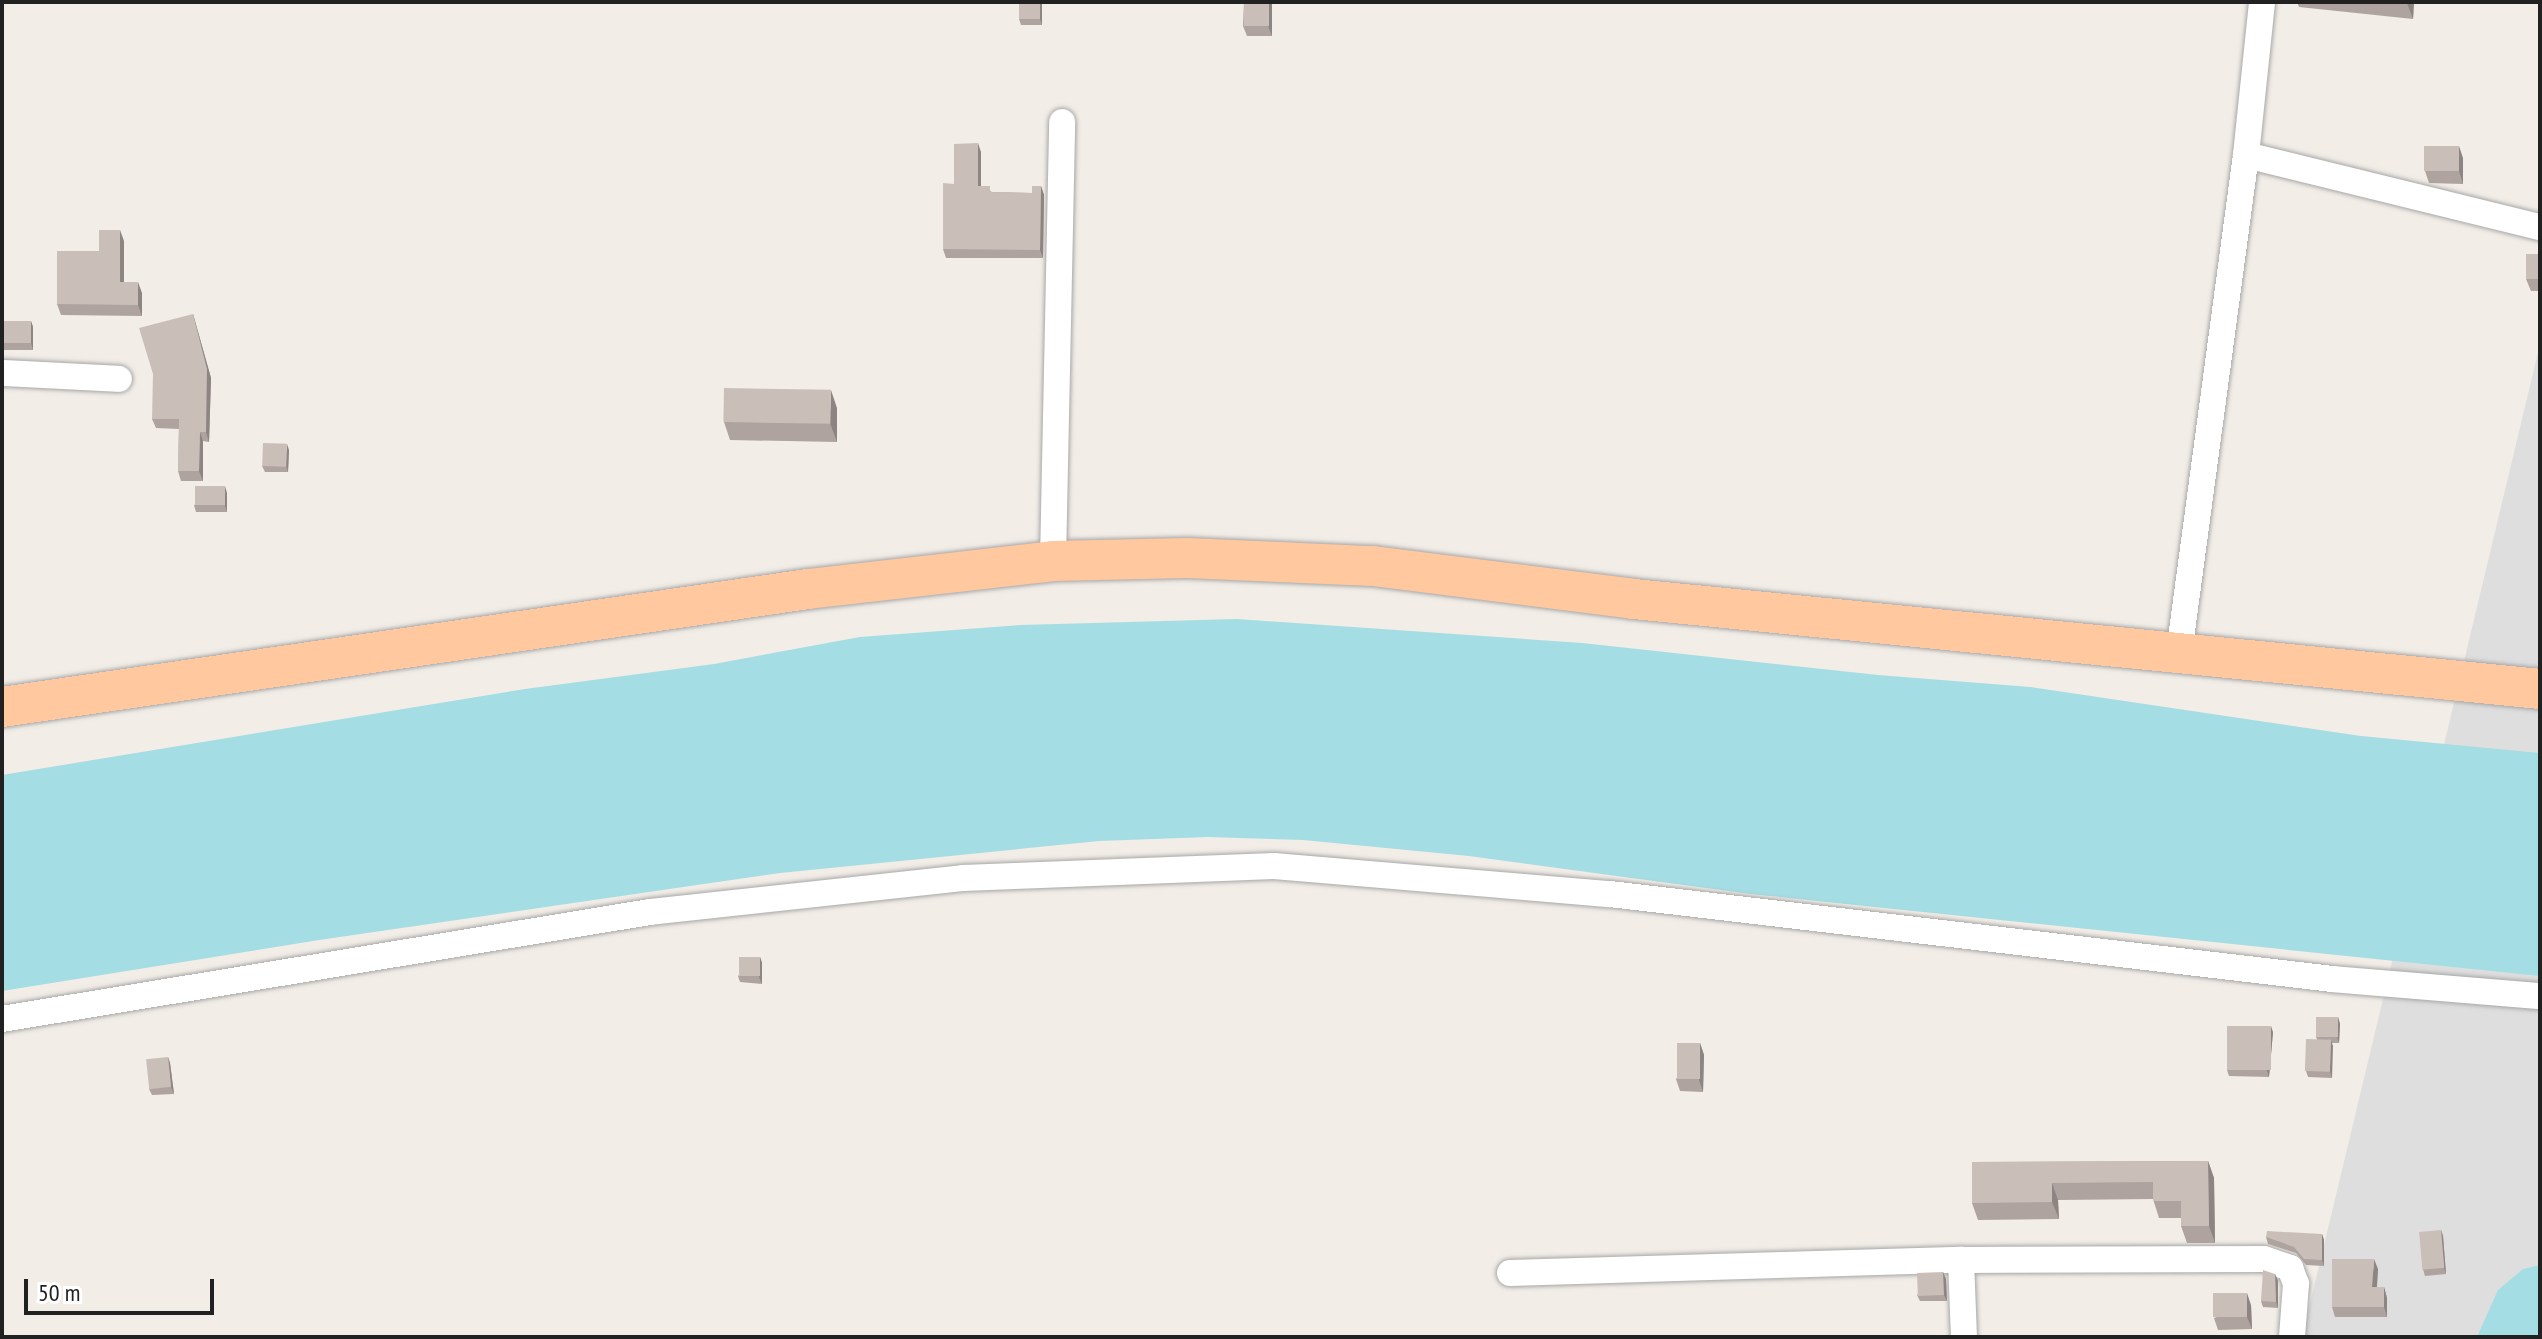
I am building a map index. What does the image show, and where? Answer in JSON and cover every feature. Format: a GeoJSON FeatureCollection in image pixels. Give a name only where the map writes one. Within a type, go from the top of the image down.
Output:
{"type":"FeatureCollection","features":[{"type":"Feature","properties":{"kind":"main road"},"geometry":{"type":"LineString","coordinates":[[2,707],[808,589],[1053,561],[1187,558],[1373,566],[1634,599],[2540,689]]}},
{"type":"Feature","properties":{"kind":"street"},"geometry":{"type":"LineString","coordinates":[[2179,653],[2246,155],[2262,2]]}},
{"type":"Feature","properties":{"kind":"street"},"geometry":{"type":"LineString","coordinates":[[1053,561],[1062,122]]}},
{"type":"Feature","properties":{"kind":"street"},"geometry":{"type":"LineString","coordinates":[[2246,155],[2540,227]]}},
{"type":"Feature","properties":{"kind":"street"},"geometry":{"type":"LineString","coordinates":[[2,373],[119,379]]}},
{"type":"Feature","properties":{"kind":"street"},"geometry":{"type":"LineString","coordinates":[[2,1019],[650,912],[963,878],[1274,866],[1610,894],[2332,979],[2540,996]]}},
{"type":"Feature","properties":{"kind":"street"},"geometry":{"type":"LineString","coordinates":[[1510,1273],[1961,1260],[2264,1259],[2290,1268],[2296,1284],[2292,1337]]}},
{"type":"Feature","properties":{"kind":"street"},"geometry":{"type":"LineString","coordinates":[[1961,1260],[1964,1337]]}},
{"type":"Feature","properties":{"kind":"shaded area"},"geometry":{"type":"Polygon","coordinates":[[[2540,344],[2540,1337],[2302,1337],[2540,344]]]}},
{"type":"Feature","properties":{"kind":"water"},"geometry":{"type":"Polygon","coordinates":[[[1237,619],[1582,643],[1878,675],[2030,687],[2361,736],[2540,753],[2540,976],[1750,894],[1469,856],[1303,840],[1208,837],[1099,841],[780,873],[319,940],[2,991],[2,775],[525,689],[714,664],[860,637],[1021,625],[1237,619]]]}},
{"type":"Feature","properties":{"kind":"water"},"geometry":{"type":"Polygon","coordinates":[[[2540,1265],[2540,1337],[2477,1337],[2498,1290],[2523,1269],[2540,1265]]]}},
{"type":"Feature","properties":{"kind":"building"},"geometry":{"type":"Polygon","coordinates":[[[1019,2],[1040,2],[1040,19],[1019,19],[1019,2]]]}},
{"type":"Feature","properties":{"kind":"building"},"geometry":{"type":"Polygon","coordinates":[[[1244,2],[1269,2],[1269,26],[1244,26],[1244,2]]]}},
{"type":"Feature","properties":{"kind":"building"},"geometry":{"type":"Polygon","coordinates":[[[978,143],[978,186],[990,186],[990,192],[1032,193],[1032,186],[1041,186],[1040,250],[943,249],[943,183],[954,184],[954,144],[978,143]]]}},
{"type":"Feature","properties":{"kind":"building"},"geometry":{"type":"Polygon","coordinates":[[[2424,146],[2459,146],[2459,171],[2424,171],[2424,146]]]}},
{"type":"Feature","properties":{"kind":"building"},"geometry":{"type":"Polygon","coordinates":[[[99,230],[120,230],[120,282],[138,282],[138,305],[57,304],[57,251],[99,251],[99,230]]]}},
{"type":"Feature","properties":{"kind":"building"},"geometry":{"type":"Polygon","coordinates":[[[2526,254],[2540,254],[2540,279],[2526,279],[2526,254]]]}},
{"type":"Feature","properties":{"kind":"building"},"geometry":{"type":"Polygon","coordinates":[[[193,314],[207,369],[206,432],[200,432],[199,471],[178,471],[179,419],[152,419],[153,374],[139,328],[193,314]]]}},
{"type":"Feature","properties":{"kind":"building"},"geometry":{"type":"Polygon","coordinates":[[[2,321],[31,321],[31,343],[2,343],[2,321]]]}},
{"type":"Feature","properties":{"kind":"building"},"geometry":{"type":"Polygon","coordinates":[[[724,388],[831,390],[830,424],[723,422],[724,388]]]}},
{"type":"Feature","properties":{"kind":"building"},"geometry":{"type":"Polygon","coordinates":[[[263,443],[287,444],[286,467],[262,466],[263,443]]]}},
{"type":"Feature","properties":{"kind":"building"},"geometry":{"type":"Polygon","coordinates":[[[195,486],[225,486],[225,505],[195,505],[195,486]]]}},
{"type":"Feature","properties":{"kind":"building"},"geometry":{"type":"Polygon","coordinates":[[[739,957],[760,957],[760,976],[739,976],[739,957]]]}},
{"type":"Feature","properties":{"kind":"building"},"geometry":{"type":"Polygon","coordinates":[[[2316,1017],[2338,1017],[2338,1037],[2316,1037],[2316,1017]]]}},
{"type":"Feature","properties":{"kind":"building"},"geometry":{"type":"Polygon","coordinates":[[[2227,1026],[2271,1026],[2271,1070],[2227,1070],[2227,1026]]]}},
{"type":"Feature","properties":{"kind":"building"},"geometry":{"type":"Polygon","coordinates":[[[2306,1039],[2331,1040],[2330,1072],[2305,1071],[2306,1039]]]}},
{"type":"Feature","properties":{"kind":"building"},"geometry":{"type":"Polygon","coordinates":[[[1677,1043],[1700,1043],[1700,1079],[1677,1079],[1677,1043]]]}},
{"type":"Feature","properties":{"kind":"building"},"geometry":{"type":"Polygon","coordinates":[[[168,1057],[171,1087],[149,1089],[146,1059],[168,1057]]]}},
{"type":"Feature","properties":{"kind":"building"},"geometry":{"type":"Polygon","coordinates":[[[2208,1161],[2209,1226],[2181,1226],[2181,1201],[2153,1201],[2153,1182],[2052,1183],[2052,1202],[1972,1203],[1972,1162],[2208,1161]]]}},
{"type":"Feature","properties":{"kind":"building"},"geometry":{"type":"Polygon","coordinates":[[[2441,1230],[2444,1268],[2422,1270],[2419,1232],[2441,1230]]]}},
{"type":"Feature","properties":{"kind":"building"},"geometry":{"type":"Polygon","coordinates":[[[2267,1231],[2322,1234],[2322,1260],[2304,1259],[2294,1247],[2266,1237],[2267,1231]]]}},
{"type":"Feature","properties":{"kind":"building"},"geometry":{"type":"Polygon","coordinates":[[[2332,1259],[2374,1259],[2372,1287],[2384,1287],[2384,1307],[2332,1307],[2332,1259]]]}},
{"type":"Feature","properties":{"kind":"building"},"geometry":{"type":"Polygon","coordinates":[[[2263,1270],[2275,1274],[2276,1302],[2261,1301],[2263,1270]]]}},
{"type":"Feature","properties":{"kind":"building"},"geometry":{"type":"Polygon","coordinates":[[[1943,1272],[1944,1295],[1918,1296],[1917,1273],[1943,1272]]]}},
{"type":"Feature","properties":{"kind":"building"},"geometry":{"type":"Polygon","coordinates":[[[2213,1293],[2247,1293],[2247,1317],[2213,1317],[2213,1293]]]}}]}
